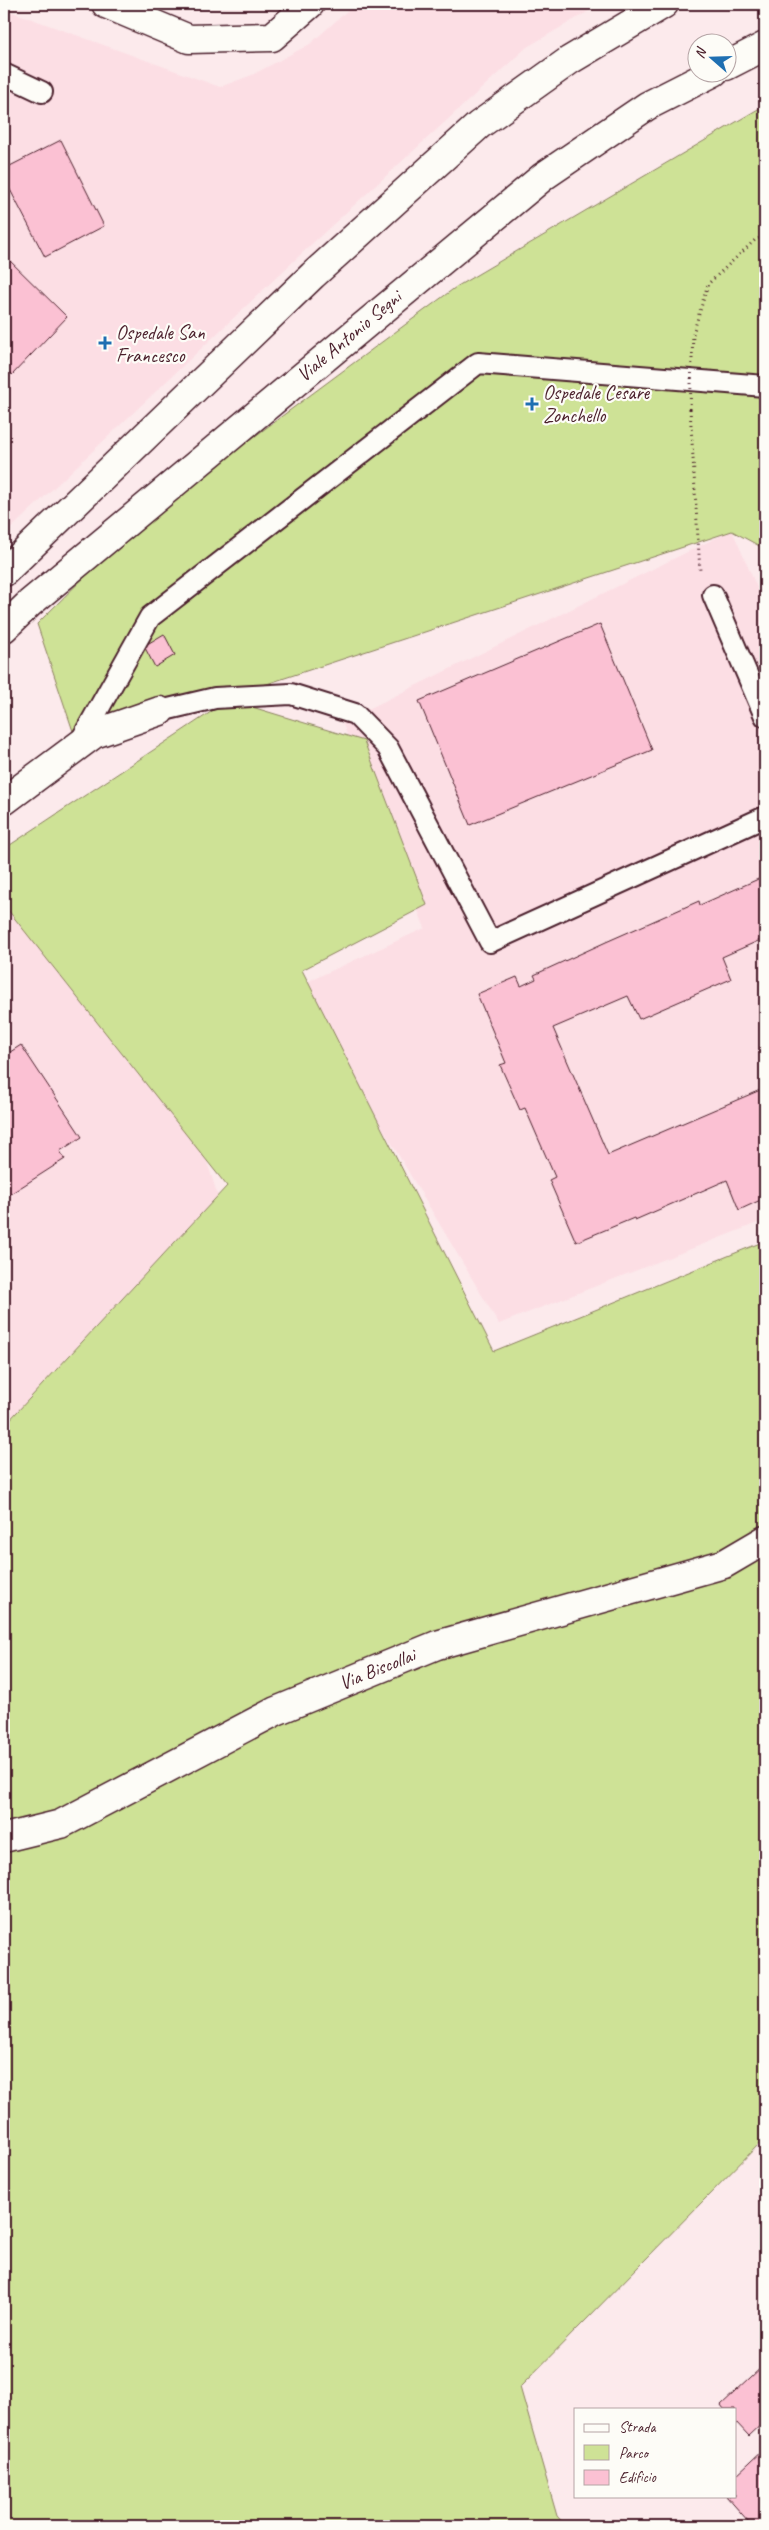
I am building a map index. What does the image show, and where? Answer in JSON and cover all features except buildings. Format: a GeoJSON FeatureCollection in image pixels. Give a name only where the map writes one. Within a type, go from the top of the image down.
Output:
{"type":"FeatureCollection","features":[{"type":"Feature","properties":{"kind":"main road"},"geometry":{"type":"LineString","coordinates":[[106,4],[189,39],[272,37],[310,4]]}},
{"type":"Feature","properties":{"kind":"main road"},"geometry":{"type":"LineString","coordinates":[[4,572],[313,275],[479,125],[570,60],[664,4]]}},
{"type":"Feature","properties":{"kind":"main road"},"geometry":{"type":"LineString","coordinates":[[736,61],[765,46]]}},
{"type":"Feature","properties":{"kind":"main road","name":"Viale Antonio Segni"},"geometry":{"type":"LineString","coordinates":[[4,628],[30,603],[544,176],[647,106],[694,82]]}},
{"type":"Feature","properties":{"kind":"main road"},"geometry":{"type":"LineString","coordinates":[[4,801],[94,734],[160,711]]}},
{"type":"Feature","properties":{"kind":"main road","name":"Via Biscollai"},"geometry":{"type":"LineString","coordinates":[[4,1838],[61,1824],[276,1710],[437,1645],[724,1564],[765,1540]]}},
{"type":"Feature","properties":{"kind":"lane"},"geometry":{"type":"LineString","coordinates":[[4,74],[42,92]]}},
{"type":"Feature","properties":{"kind":"lane"},"geometry":{"type":"LineString","coordinates":[[78,746],[150,617],[478,363],[765,386]]}},
{"type":"Feature","properties":{"kind":"lane"},"geometry":{"type":"LineString","coordinates":[[713,595],[765,716]]}},
{"type":"Feature","properties":{"kind":"lane"},"geometry":{"type":"LineString","coordinates":[[160,711],[215,698],[290,694],[355,714],[388,748],[490,942],[765,817]]}},
{"type":"Feature","properties":{"kind":"path"},"geometry":{"type":"LineString","coordinates":[[713,595],[700,570],[690,409],[693,334],[708,284],[755,240],[765,236]]}},
{"type":"Feature","properties":{"kind":"shaded area","name":"Ospedale San Francesco"},"geometry":{"type":"Polygon","coordinates":[[[355,4],[601,4],[527,47],[316,240],[4,535],[4,9],[220,87],[252,75],[310,44],[355,4]]]}},
{"type":"Feature","properties":{"kind":"shaded area"},"geometry":{"type":"Polygon","coordinates":[[[732,530],[765,606],[765,1220],[499,1324],[298,986],[425,928],[342,722],[732,530]]]}},
{"type":"Feature","properties":{"kind":"shaded area"},"geometry":{"type":"Polygon","coordinates":[[[4,887],[194,1121],[222,1209],[4,1485],[4,887]]]}},
{"type":"Feature","properties":{"kind":"green space","name":"Ospedale Cesare Zonchello"},"geometry":{"type":"Polygon","coordinates":[[[765,105],[765,549],[732,531],[78,746],[37,624],[142,520],[456,287],[765,105]]]}},
{"type":"Feature","properties":{"kind":"green space"},"geometry":{"type":"Polygon","coordinates":[[[229,700],[364,741],[427,905],[302,970],[494,1351],[765,1241],[765,2138],[520,2387],[557,2516],[566,2526],[4,2526],[4,1426],[227,1186],[4,905],[4,849],[229,700]]]}},
{"type":"Feature","properties":{"kind":"place","name":"Ospedale San Francesco"},"geometry":{"type":"Point","coordinates":[105,343]}},
{"type":"Feature","properties":{"kind":"place","name":"Ospedale Cesare Zonchello"},"geometry":{"type":"Point","coordinates":[532,404]}}]}
